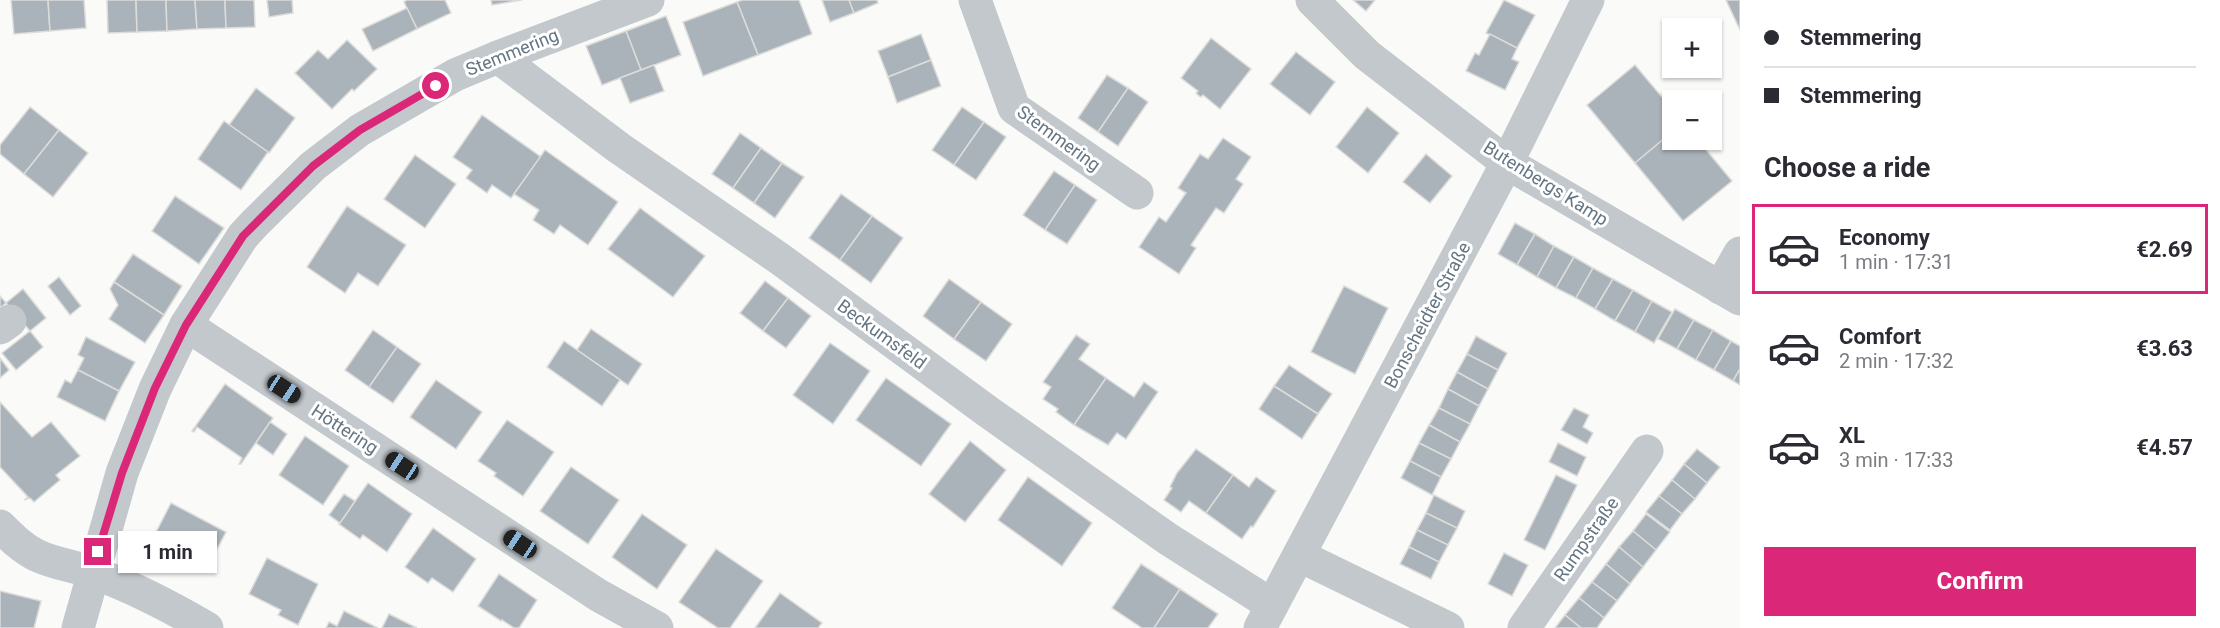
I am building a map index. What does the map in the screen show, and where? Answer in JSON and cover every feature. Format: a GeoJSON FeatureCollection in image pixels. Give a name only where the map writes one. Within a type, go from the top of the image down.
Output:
{"type":"FeatureCollection","features":[{"type":"Feature","properties":{"kind":"street","name":"Stemmering"},"geometry":{"type":"LineString","coordinates":[[78,628],[122,473],[155,388],[186,325],[243,236],[313,166],[360,130],[455,75],[648,0]]}},
{"type":"Feature","properties":{"kind":"street","name":"Stemmering"},"geometry":{"type":"LineString","coordinates":[[975,0],[1014,108],[1137,193]]}},
{"type":"Feature","properties":{"kind":"street","name":"Butenbergs Kamp"},"geometry":{"type":"LineString","coordinates":[[1312,0],[1367,55],[1507,163],[1730,294]]}},
{"type":"Feature","properties":{"kind":"street","name":"Bonscheidter Straße"},"geometry":{"type":"LineString","coordinates":[[1266,616],[1300,556],[1507,163],[1588,0]]}},
{"type":"Feature","properties":{"kind":"street","name":"Beckumsfeld"},"geometry":{"type":"LineString","coordinates":[[498,57],[619,148],[780,259],[1158,533],[1266,616]]}},
{"type":"Feature","properties":{"kind":"street"},"geometry":{"type":"LineString","coordinates":[[1730,294],[1740,253]]}},
{"type":"Feature","properties":{"kind":"street","name":"Höttering"},"geometry":{"type":"LineString","coordinates":[[186,325],[598,595],[657,628]]}},
{"type":"Feature","properties":{"kind":"street","name":"Rumpstraße"},"geometry":{"type":"LineString","coordinates":[[1524,628],[1647,451]]}},
{"type":"Feature","properties":{"kind":"street"},"geometry":{"type":"LineString","coordinates":[[0,526],[13,540],[36,555],[93,572],[173,609],[207,628]]}},
{"type":"Feature","properties":{"kind":"street"},"geometry":{"type":"LineString","coordinates":[[1300,556],[1448,628]]}},
{"type":"Feature","properties":{"kind":"building"},"geometry":{"type":"Polygon","coordinates":[[[11,0],[48,0],[50,31],[14,34],[11,0]]]}},
{"type":"Feature","properties":{"kind":"building"},"geometry":{"type":"Polygon","coordinates":[[[48,0],[84,0],[86,28],[50,31],[48,0]]]}},
{"type":"Feature","properties":{"kind":"building"},"geometry":{"type":"Polygon","coordinates":[[[107,0],[136,0],[137,32],[108,33],[107,0]]]}},
{"type":"Feature","properties":{"kind":"building"},"geometry":{"type":"Polygon","coordinates":[[[136,0],[166,0],[167,31],[137,32],[136,0]]]}},
{"type":"Feature","properties":{"kind":"building"},"geometry":{"type":"Polygon","coordinates":[[[166,0],[195,0],[197,29],[167,31],[166,0]]]}},
{"type":"Feature","properties":{"kind":"building"},"geometry":{"type":"Polygon","coordinates":[[[195,0],[225,0],[226,28],[197,29],[195,0]]]}},
{"type":"Feature","properties":{"kind":"building"},"geometry":{"type":"Polygon","coordinates":[[[225,0],[254,0],[255,27],[226,28],[225,0]]]}},
{"type":"Feature","properties":{"kind":"building"},"geometry":{"type":"Polygon","coordinates":[[[267,0],[292,0],[293,13],[269,17],[267,0]]]}},
{"type":"Feature","properties":{"kind":"building"},"geometry":{"type":"Polygon","coordinates":[[[407,0],[445,0],[451,13],[417,29],[404,2],[407,0]]]}},
{"type":"Feature","properties":{"kind":"building"},"geometry":{"type":"Polygon","coordinates":[[[491,0],[522,0],[492,5],[491,0]]]}},
{"type":"Feature","properties":{"kind":"building"},"geometry":{"type":"Polygon","coordinates":[[[742,0],[799,0],[812,34],[758,55],[737,2],[742,0]]]}},
{"type":"Feature","properties":{"kind":"building"},"geometry":{"type":"Polygon","coordinates":[[[822,0],[849,0],[854,13],[830,22],[822,0]]]}},
{"type":"Feature","properties":{"kind":"building"},"geometry":{"type":"Polygon","coordinates":[[[849,0],[877,0],[878,3],[854,13],[849,0]]]}},
{"type":"Feature","properties":{"kind":"building"},"geometry":{"type":"Polygon","coordinates":[[[1353,0],[1375,0],[1366,11],[1353,0]]]}},
{"type":"Feature","properties":{"kind":"building"},"geometry":{"type":"Polygon","coordinates":[[[1504,0],[1535,15],[1517,48],[1486,33],[1504,0]]]}},
{"type":"Feature","properties":{"kind":"building"},"geometry":{"type":"Polygon","coordinates":[[[1726,0],[1740,0],[1740,30],[1726,0]]]}},
{"type":"Feature","properties":{"kind":"building"},"geometry":{"type":"Polygon","coordinates":[[[737,2],[758,55],[703,76],[683,22],[737,2]]]}},
{"type":"Feature","properties":{"kind":"building"},"geometry":{"type":"Polygon","coordinates":[[[407,8],[417,29],[373,51],[362,29],[407,8]]]}},
{"type":"Feature","properties":{"kind":"building"},"geometry":{"type":"Polygon","coordinates":[[[666,16],[681,55],[641,70],[626,31],[666,16]]]}},
{"type":"Feature","properties":{"kind":"building"},"geometry":{"type":"Polygon","coordinates":[[[626,31],[641,70],[602,85],[586,46],[626,31]]]}},
{"type":"Feature","properties":{"kind":"building"},"geometry":{"type":"Polygon","coordinates":[[[921,34],[931,60],[888,77],[878,51],[921,34]]]}},
{"type":"Feature","properties":{"kind":"building"},"geometry":{"type":"Polygon","coordinates":[[[1490,34],[1517,48],[1512,59],[1519,62],[1505,90],[1466,71],[1475,53],[1479,55],[1490,34]]]}},
{"type":"Feature","properties":{"kind":"building"},"geometry":{"type":"Polygon","coordinates":[[[1211,38],[1251,69],[1220,109],[1203,95],[1199,96],[1196,93],[1198,91],[1181,78],[1211,38]]]}},
{"type":"Feature","properties":{"kind":"building"},"geometry":{"type":"Polygon","coordinates":[[[347,40],[377,69],[332,109],[295,73],[318,50],[328,59],[347,40]]]}},
{"type":"Feature","properties":{"kind":"building"},"geometry":{"type":"Polygon","coordinates":[[[1296,52],[1335,82],[1310,115],[1270,84],[1296,52]]]}},
{"type":"Feature","properties":{"kind":"building"},"geometry":{"type":"Polygon","coordinates":[[[931,60],[941,86],[897,103],[888,77],[931,60]]]}},
{"type":"Feature","properties":{"kind":"building"},"geometry":{"type":"Polygon","coordinates":[[[654,65],[664,91],[630,103],[620,78],[654,65]]]}},
{"type":"Feature","properties":{"kind":"building"},"geometry":{"type":"Polygon","coordinates":[[[1635,65],[1662,97],[1662,140],[1635,163],[1587,105],[1635,65]]]}},
{"type":"Feature","properties":{"kind":"building"},"geometry":{"type":"Polygon","coordinates":[[[1107,75],[1128,88],[1098,132],[1078,118],[1107,75]]]}},
{"type":"Feature","properties":{"kind":"building"},"geometry":{"type":"Polygon","coordinates":[[[256,88],[295,118],[269,153],[229,125],[256,88]]]}},
{"type":"Feature","properties":{"kind":"building"},"geometry":{"type":"Polygon","coordinates":[[[1128,88],[1148,102],[1118,146],[1098,132],[1128,88]]]}},
{"type":"Feature","properties":{"kind":"building"},"geometry":{"type":"Polygon","coordinates":[[[30,107],[59,130],[24,174],[0,154],[0,145],[30,107]]]}},
{"type":"Feature","properties":{"kind":"building"},"geometry":{"type":"Polygon","coordinates":[[[962,107],[984,122],[954,165],[932,150],[962,107]]]}},
{"type":"Feature","properties":{"kind":"building"},"geometry":{"type":"Polygon","coordinates":[[[1367,107],[1399,133],[1368,173],[1336,147],[1367,107]]]}},
{"type":"Feature","properties":{"kind":"building"},"geometry":{"type":"Polygon","coordinates":[[[482,115],[541,157],[511,198],[492,185],[487,193],[466,178],[472,170],[453,157],[482,115]]]}},
{"type":"Feature","properties":{"kind":"building"},"geometry":{"type":"Polygon","coordinates":[[[224,121],[268,152],[241,190],[198,159],[224,121]]]}},
{"type":"Feature","properties":{"kind":"building"},"geometry":{"type":"Polygon","coordinates":[[[984,122],[1006,137],[976,180],[954,165],[984,122]]]}},
{"type":"Feature","properties":{"kind":"building"},"geometry":{"type":"Polygon","coordinates":[[[59,130],[88,153],[53,197],[24,174],[59,130]]]}},
{"type":"Feature","properties":{"kind":"building"},"geometry":{"type":"Polygon","coordinates":[[[740,133],[761,148],[733,188],[712,174],[740,133]]]}},
{"type":"Feature","properties":{"kind":"building"},"geometry":{"type":"Polygon","coordinates":[[[1223,138],[1251,157],[1236,179],[1243,184],[1224,213],[1216,208],[1191,245],[1196,248],[1179,274],[1139,247],[1159,217],[1166,222],[1186,193],[1178,188],[1200,154],[1208,159],[1223,138]]]}},
{"type":"Feature","properties":{"kind":"building"},"geometry":{"type":"Polygon","coordinates":[[[1662,140],[1662,150],[1706,150],[1732,181],[1683,221],[1635,163],[1662,140]]]}},
{"type":"Feature","properties":{"kind":"building"},"geometry":{"type":"Polygon","coordinates":[[[761,148],[782,163],[754,203],[733,188],[761,148]]]}},
{"type":"Feature","properties":{"kind":"building"},"geometry":{"type":"Polygon","coordinates":[[[545,150],[618,202],[588,245],[560,225],[554,234],[533,220],[539,210],[514,194],[545,150]]]}},
{"type":"Feature","properties":{"kind":"building"},"geometry":{"type":"Polygon","coordinates":[[[1426,154],[1452,176],[1430,203],[1403,182],[1426,154]]]}},
{"type":"Feature","properties":{"kind":"building"},"geometry":{"type":"Polygon","coordinates":[[[415,155],[456,184],[425,228],[384,199],[415,155]]]}},
{"type":"Feature","properties":{"kind":"building"},"geometry":{"type":"Polygon","coordinates":[[[782,163],[804,177],[775,218],[754,203],[782,163]]]}},
{"type":"Feature","properties":{"kind":"building"},"geometry":{"type":"Polygon","coordinates":[[[1054,171],[1075,185],[1045,230],[1023,215],[1054,171]]]}},
{"type":"Feature","properties":{"kind":"building"},"geometry":{"type":"Polygon","coordinates":[[[1075,185],[1097,200],[1067,244],[1045,230],[1075,185]]]}},
{"type":"Feature","properties":{"kind":"building"},"geometry":{"type":"Polygon","coordinates":[[[841,194],[872,216],[840,260],[809,238],[841,194]]]}},
{"type":"Feature","properties":{"kind":"building"},"geometry":{"type":"Polygon","coordinates":[[[175,196],[224,228],[199,264],[152,231],[175,196]]]}},
{"type":"Feature","properties":{"kind":"building"},"geometry":{"type":"Polygon","coordinates":[[[347,206],[406,245],[378,286],[358,273],[345,293],[307,267],[347,206]]]}},
{"type":"Feature","properties":{"kind":"building"},"geometry":{"type":"Polygon","coordinates":[[[640,208],[705,256],[673,297],[608,249],[640,208]]]}},
{"type":"Feature","properties":{"kind":"building"},"geometry":{"type":"Polygon","coordinates":[[[872,216],[903,238],[871,283],[840,260],[872,216]]]}},
{"type":"Feature","properties":{"kind":"building"},"geometry":{"type":"Polygon","coordinates":[[[1515,223],[1535,234],[1517,265],[1498,254],[1515,223]]]}},
{"type":"Feature","properties":{"kind":"building"},"geometry":{"type":"Polygon","coordinates":[[[1535,234],[1554,246],[1537,277],[1517,265],[1535,234]]]}},
{"type":"Feature","properties":{"kind":"building"},"geometry":{"type":"Polygon","coordinates":[[[1554,246],[1574,257],[1556,288],[1537,277],[1554,246]]]}},
{"type":"Feature","properties":{"kind":"building"},"geometry":{"type":"Polygon","coordinates":[[[133,254],[182,286],[164,315],[114,282],[133,254]]]}},
{"type":"Feature","properties":{"kind":"building"},"geometry":{"type":"Polygon","coordinates":[[[1574,257],[1593,268],[1576,298],[1556,288],[1574,257]]]}},
{"type":"Feature","properties":{"kind":"building"},"geometry":{"type":"Polygon","coordinates":[[[1593,268],[1613,279],[1595,309],[1576,298],[1593,268]]]}},
{"type":"Feature","properties":{"kind":"building"},"geometry":{"type":"Polygon","coordinates":[[[59,277],[81,306],[70,315],[48,286],[59,277]]]}},
{"type":"Feature","properties":{"kind":"building"},"geometry":{"type":"Polygon","coordinates":[[[949,279],[981,302],[954,339],[923,316],[949,279]]]}},
{"type":"Feature","properties":{"kind":"building"},"geometry":{"type":"Polygon","coordinates":[[[1613,279],[1633,290],[1615,321],[1595,309],[1613,279]]]}},
{"type":"Feature","properties":{"kind":"building"},"geometry":{"type":"Polygon","coordinates":[[[765,281],[788,298],[763,331],[740,313],[765,281]]]}},
{"type":"Feature","properties":{"kind":"building"},"geometry":{"type":"Polygon","coordinates":[[[114,282],[164,315],[145,343],[109,319],[118,305],[110,289],[114,282]]]}},
{"type":"Feature","properties":{"kind":"building"},"geometry":{"type":"Polygon","coordinates":[[[1344,286],[1388,308],[1355,374],[1311,352],[1344,286]]]}},
{"type":"Feature","properties":{"kind":"building"},"geometry":{"type":"Polygon","coordinates":[[[23,289],[46,318],[30,331],[6,303],[23,289]]]}},
{"type":"Feature","properties":{"kind":"building"},"geometry":{"type":"Polygon","coordinates":[[[1633,290],[1652,301],[1635,332],[1615,321],[1633,290]]]}},
{"type":"Feature","properties":{"kind":"building"},"geometry":{"type":"Polygon","coordinates":[[[0,296],[6,303],[0,308],[0,296]]]}},
{"type":"Feature","properties":{"kind":"building"},"geometry":{"type":"Polygon","coordinates":[[[788,298],[811,316],[786,348],[763,331],[788,298]]]}},
{"type":"Feature","properties":{"kind":"building"},"geometry":{"type":"Polygon","coordinates":[[[1652,301],[1672,312],[1654,343],[1635,332],[1652,301]]]}},
{"type":"Feature","properties":{"kind":"building"},"geometry":{"type":"Polygon","coordinates":[[[981,302],[1012,324],[986,361],[954,339],[981,302]]]}},
{"type":"Feature","properties":{"kind":"building"},"geometry":{"type":"Polygon","coordinates":[[[1675,309],[1694,320],[1677,349],[1658,339],[1675,309]]]}},
{"type":"Feature","properties":{"kind":"building"},"geometry":{"type":"Polygon","coordinates":[[[1694,320],[1713,330],[1696,360],[1677,349],[1694,320]]]}},
{"type":"Feature","properties":{"kind":"building"},"geometry":{"type":"Polygon","coordinates":[[[591,329],[642,364],[628,385],[577,350],[591,329]]]}},
{"type":"Feature","properties":{"kind":"building"},"geometry":{"type":"Polygon","coordinates":[[[373,330],[397,347],[369,387],[345,370],[373,330]]]}},
{"type":"Feature","properties":{"kind":"building"},"geometry":{"type":"Polygon","coordinates":[[[1713,330],[1731,341],[1714,370],[1696,360],[1713,330]]]}},
{"type":"Feature","properties":{"kind":"building"},"geometry":{"type":"Polygon","coordinates":[[[30,331],[43,347],[16,370],[2,353],[30,331]]]}},
{"type":"Feature","properties":{"kind":"building"},"geometry":{"type":"Polygon","coordinates":[[[1076,335],[1090,344],[1079,359],[1106,378],[1074,425],[1056,412],[1058,409],[1043,399],[1051,387],[1043,382],[1076,335]]]}},
{"type":"Feature","properties":{"kind":"building"},"geometry":{"type":"Polygon","coordinates":[[[1476,336],[1507,353],[1498,370],[1467,354],[1476,336]]]}},
{"type":"Feature","properties":{"kind":"building"},"geometry":{"type":"Polygon","coordinates":[[[86,337],[135,362],[119,391],[78,370],[84,358],[78,355],[86,337]]]}},
{"type":"Feature","properties":{"kind":"building"},"geometry":{"type":"Polygon","coordinates":[[[564,341],[620,380],[602,406],[547,367],[564,341]]]}},
{"type":"Feature","properties":{"kind":"building"},"geometry":{"type":"Polygon","coordinates":[[[1731,341],[1740,346],[1740,369],[1733,381],[1714,370],[1731,341]]]}},
{"type":"Feature","properties":{"kind":"building"},"geometry":{"type":"Polygon","coordinates":[[[830,343],[870,371],[833,424],[793,395],[830,343]]]}},
{"type":"Feature","properties":{"kind":"building"},"geometry":{"type":"Polygon","coordinates":[[[397,347],[421,364],[393,403],[369,387],[397,347]]]}},
{"type":"Feature","properties":{"kind":"building"},"geometry":{"type":"Polygon","coordinates":[[[1467,354],[1498,370],[1488,389],[1457,372],[1467,354]]]}},
{"type":"Feature","properties":{"kind":"building"},"geometry":{"type":"Polygon","coordinates":[[[0,358],[9,370],[0,378],[0,358]]]}},
{"type":"Feature","properties":{"kind":"building"},"geometry":{"type":"Polygon","coordinates":[[[1289,365],[1332,394],[1318,414],[1274,386],[1289,365]]]}},
{"type":"Feature","properties":{"kind":"building"},"geometry":{"type":"Polygon","coordinates":[[[1740,369],[1740,385],[1733,381],[1740,369]]]}},
{"type":"Feature","properties":{"kind":"building"},"geometry":{"type":"Polygon","coordinates":[[[78,370],[119,391],[105,421],[57,397],[65,380],[71,383],[78,370]]]}},
{"type":"Feature","properties":{"kind":"building"},"geometry":{"type":"Polygon","coordinates":[[[1457,372],[1488,389],[1479,406],[1448,389],[1457,372]]]}},
{"type":"Feature","properties":{"kind":"building"},"geometry":{"type":"Polygon","coordinates":[[[886,378],[951,424],[921,466],[856,420],[886,378]]]}},
{"type":"Feature","properties":{"kind":"building"},"geometry":{"type":"Polygon","coordinates":[[[1106,378],[1134,397],[1144,382],[1158,392],[1126,439],[1117,433],[1108,445],[1074,425],[1106,378]]]}},
{"type":"Feature","properties":{"kind":"building"},"geometry":{"type":"Polygon","coordinates":[[[436,380],[482,412],[456,449],[410,417],[436,380]]]}},
{"type":"Feature","properties":{"kind":"building"},"geometry":{"type":"Polygon","coordinates":[[[225,384],[273,418],[241,464],[239,464],[242,458],[197,427],[194,432],[192,431],[225,384]]]}},
{"type":"Feature","properties":{"kind":"building"},"geometry":{"type":"Polygon","coordinates":[[[1274,386],[1318,414],[1302,439],[1259,409],[1274,386]]]}},
{"type":"Feature","properties":{"kind":"building"},"geometry":{"type":"Polygon","coordinates":[[[1448,389],[1479,406],[1470,424],[1439,408],[1448,389]]]}},
{"type":"Feature","properties":{"kind":"building"},"geometry":{"type":"Polygon","coordinates":[[[0,402],[32,437],[51,422],[80,456],[56,475],[60,480],[34,502],[30,498],[24,500],[28,497],[0,467],[0,402]]]}},
{"type":"Feature","properties":{"kind":"building"},"geometry":{"type":"Polygon","coordinates":[[[1439,408],[1470,424],[1460,442],[1429,425],[1439,408]]]}},
{"type":"Feature","properties":{"kind":"building"},"geometry":{"type":"Polygon","coordinates":[[[1574,408],[1589,415],[1583,427],[1593,433],[1587,444],[1561,430],[1574,408]]]}},
{"type":"Feature","properties":{"kind":"building"},"geometry":{"type":"Polygon","coordinates":[[[507,420],[554,452],[523,496],[494,476],[496,473],[478,461],[507,420]]]}},
{"type":"Feature","properties":{"kind":"building"},"geometry":{"type":"Polygon","coordinates":[[[270,422],[287,434],[273,455],[256,443],[270,422]]]}},
{"type":"Feature","properties":{"kind":"building"},"geometry":{"type":"Polygon","coordinates":[[[1429,425],[1460,442],[1451,459],[1419,443],[1429,425]]]}},
{"type":"Feature","properties":{"kind":"building"},"geometry":{"type":"Polygon","coordinates":[[[305,436],[349,466],[323,505],[279,475],[305,436]]]}},
{"type":"Feature","properties":{"kind":"building"},"geometry":{"type":"Polygon","coordinates":[[[970,441],[1006,470],[965,522],[929,494],[970,441]]]}},
{"type":"Feature","properties":{"kind":"building"},"geometry":{"type":"Polygon","coordinates":[[[1419,443],[1451,459],[1441,477],[1410,461],[1419,443]]]}},
{"type":"Feature","properties":{"kind":"building"},"geometry":{"type":"Polygon","coordinates":[[[1558,443],[1586,457],[1577,476],[1549,462],[1558,443]]]}},
{"type":"Feature","properties":{"kind":"building"},"geometry":{"type":"Polygon","coordinates":[[[1196,449],[1233,475],[1206,513],[1189,501],[1181,512],[1164,500],[1172,488],[1170,487],[1177,473],[1196,449]]]}},
{"type":"Feature","properties":{"kind":"building"},"geometry":{"type":"Polygon","coordinates":[[[1697,449],[1720,467],[1707,483],[1684,464],[1697,449]]]}},
{"type":"Feature","properties":{"kind":"building"},"geometry":{"type":"Polygon","coordinates":[[[1410,461],[1441,477],[1432,495],[1401,478],[1410,461]]]}},
{"type":"Feature","properties":{"kind":"building"},"geometry":{"type":"Polygon","coordinates":[[[1684,464],[1707,483],[1695,499],[1672,480],[1684,464]]]}},
{"type":"Feature","properties":{"kind":"building"},"geometry":{"type":"Polygon","coordinates":[[[571,467],[619,500],[588,544],[540,511],[571,467]]]}},
{"type":"Feature","properties":{"kind":"building"},"geometry":{"type":"Polygon","coordinates":[[[1233,475],[1249,487],[1256,477],[1276,491],[1253,527],[1251,526],[1242,539],[1206,513],[1233,475]]]}},
{"type":"Feature","properties":{"kind":"building"},"geometry":{"type":"Polygon","coordinates":[[[1556,475],[1577,485],[1545,550],[1524,540],[1556,475]]]}},
{"type":"Feature","properties":{"kind":"building"},"geometry":{"type":"Polygon","coordinates":[[[1028,477],[1092,523],[1062,566],[998,520],[1028,477]]]}},
{"type":"Feature","properties":{"kind":"building"},"geometry":{"type":"Polygon","coordinates":[[[1672,480],[1695,499],[1682,514],[1659,496],[1672,480]]]}},
{"type":"Feature","properties":{"kind":"building"},"geometry":{"type":"Polygon","coordinates":[[[368,483],[412,514],[387,552],[363,535],[360,539],[339,524],[368,483]]]}},
{"type":"Feature","properties":{"kind":"building"},"geometry":{"type":"Polygon","coordinates":[[[344,494],[355,501],[340,523],[329,515],[344,494]]]}},
{"type":"Feature","properties":{"kind":"building"},"geometry":{"type":"Polygon","coordinates":[[[1434,495],[1465,511],[1457,528],[1426,513],[1434,495]]]}},
{"type":"Feature","properties":{"kind":"building"},"geometry":{"type":"Polygon","coordinates":[[[1659,496],[1682,514],[1670,530],[1646,512],[1659,496]]]}},
{"type":"Feature","properties":{"kind":"building"},"geometry":{"type":"Polygon","coordinates":[[[171,503],[226,532],[206,570],[151,542],[171,503]]]}},
{"type":"Feature","properties":{"kind":"building"},"geometry":{"type":"Polygon","coordinates":[[[1426,513],[1457,528],[1448,545],[1417,530],[1426,513]]]}},
{"type":"Feature","properties":{"kind":"building"},"geometry":{"type":"Polygon","coordinates":[[[642,514],[687,545],[657,589],[612,557],[642,514]]]}},
{"type":"Feature","properties":{"kind":"building"},"geometry":{"type":"Polygon","coordinates":[[[1646,514],[1670,532],[1656,550],[1633,531],[1646,514]]]}},
{"type":"Feature","properties":{"kind":"building"},"geometry":{"type":"Polygon","coordinates":[[[433,528],[476,559],[453,592],[432,578],[428,583],[405,567],[433,528]]]}},
{"type":"Feature","properties":{"kind":"building"},"geometry":{"type":"Polygon","coordinates":[[[1417,530],[1448,545],[1439,562],[1409,547],[1417,530]]]}},
{"type":"Feature","properties":{"kind":"building"},"geometry":{"type":"Polygon","coordinates":[[[1633,531],[1656,550],[1643,567],[1619,547],[1633,531]]]}},
{"type":"Feature","properties":{"kind":"building"},"geometry":{"type":"Polygon","coordinates":[[[1409,547],[1439,562],[1431,579],[1400,564],[1409,547]]]}},
{"type":"Feature","properties":{"kind":"building"},"geometry":{"type":"Polygon","coordinates":[[[1619,547],[1643,567],[1630,584],[1606,564],[1619,547]]]}},
{"type":"Feature","properties":{"kind":"building"},"geometry":{"type":"Polygon","coordinates":[[[716,549],[763,581],[730,628],[718,628],[679,602],[716,549]]]}},
{"type":"Feature","properties":{"kind":"building"},"geometry":{"type":"Polygon","coordinates":[[[1504,553],[1528,565],[1512,596],[1488,584],[1504,553]]]}},
{"type":"Feature","properties":{"kind":"building"},"geometry":{"type":"Polygon","coordinates":[[[267,558],[318,584],[298,625],[278,615],[281,610],[249,594],[267,558]]]}},
{"type":"Feature","properties":{"kind":"building"},"geometry":{"type":"Polygon","coordinates":[[[1141,564],[1180,589],[1154,628],[1142,628],[1112,608],[1141,564]]]}},
{"type":"Feature","properties":{"kind":"building"},"geometry":{"type":"Polygon","coordinates":[[[1606,564],[1630,584],[1617,601],[1592,582],[1606,564]]]}},
{"type":"Feature","properties":{"kind":"building"},"geometry":{"type":"Polygon","coordinates":[[[499,574],[537,600],[519,628],[514,628],[478,606],[499,574]]]}},
{"type":"Feature","properties":{"kind":"building"},"geometry":{"type":"Polygon","coordinates":[[[1592,582],[1617,601],[1604,618],[1579,598],[1592,582]]]}},
{"type":"Feature","properties":{"kind":"building"},"geometry":{"type":"Polygon","coordinates":[[[1180,589],[1218,614],[1208,628],[1154,628],[1180,589]]]}},
{"type":"Feature","properties":{"kind":"building"},"geometry":{"type":"Polygon","coordinates":[[[0,591],[41,601],[34,628],[0,628],[0,591]]]}},
{"type":"Feature","properties":{"kind":"building"},"geometry":{"type":"Polygon","coordinates":[[[780,593],[822,623],[818,628],[755,628],[780,593]]]}},
{"type":"Feature","properties":{"kind":"building"},"geometry":{"type":"Polygon","coordinates":[[[1579,598],[1604,618],[1597,628],[1581,628],[1565,615],[1579,598]]]}},
{"type":"Feature","properties":{"kind":"building"},"geometry":{"type":"Polygon","coordinates":[[[344,611],[378,628],[326,628],[329,622],[337,626],[344,611]]]}},
{"type":"Feature","properties":{"kind":"building"},"geometry":{"type":"Polygon","coordinates":[[[389,614],[417,628],[382,628],[389,614]]]}},
{"type":"Feature","properties":{"kind":"building"},"geometry":{"type":"Polygon","coordinates":[[[1565,615],[1581,628],[1555,628],[1565,615]]]}},
{"type":"Feature","properties":{"kind":"route"},"geometry":{"type":"LineString","coordinates":[[98,552],[122,473],[155,388],[186,325],[243,236],[313,166],[360,130],[436,86]]}}]}
